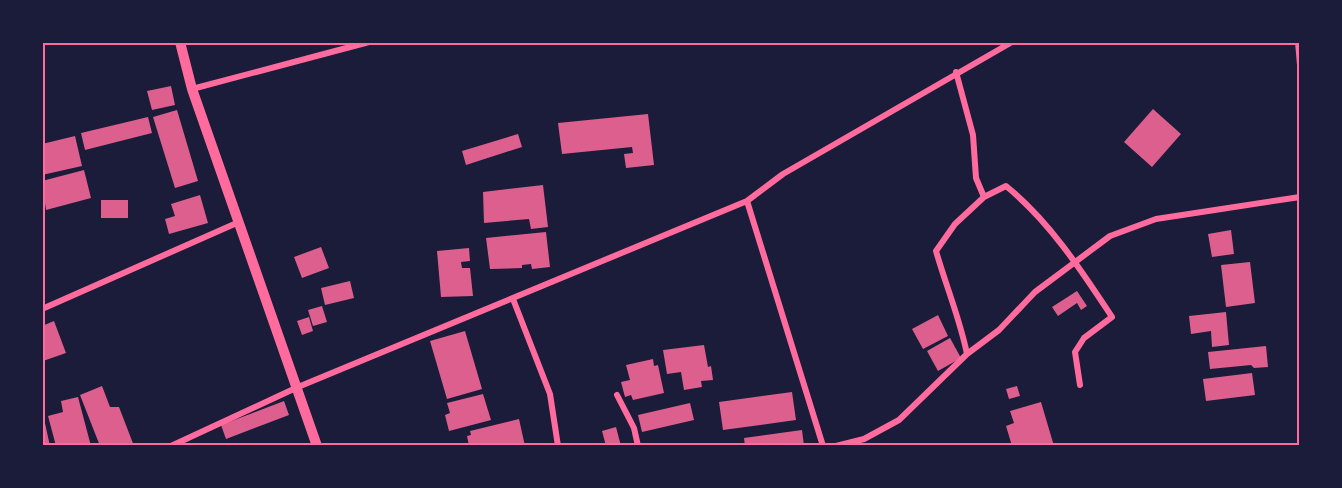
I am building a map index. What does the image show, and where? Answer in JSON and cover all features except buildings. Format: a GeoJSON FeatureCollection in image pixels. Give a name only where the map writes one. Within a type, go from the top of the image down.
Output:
{"type":"FeatureCollection","features":[{"type":"Feature","properties":{"kind":"street"},"geometry":{"type":"LineString","coordinates":[[180,42],[192,89],[317,446]]}},
{"type":"Feature","properties":{"kind":"street"},"geometry":{"type":"LineString","coordinates":[[192,89],[369,42]]}},
{"type":"Feature","properties":{"kind":"street"},"geometry":{"type":"LineString","coordinates":[[171,446],[298,387],[747,201],[783,174],[1012,42]]}},
{"type":"Feature","properties":{"kind":"street"},"geometry":{"type":"LineString","coordinates":[[1298,42],[1300,65]]}},
{"type":"Feature","properties":{"kind":"street"},"geometry":{"type":"LineString","coordinates":[[957,74],[973,135],[976,178],[984,197]]}},
{"type":"Feature","properties":{"kind":"street"},"geometry":{"type":"LineString","coordinates":[[967,354],[961,325],[948,294],[936,250],[955,224],[984,197],[1006,186],[1034,209],[1075,262],[1112,317],[1084,338],[1075,352],[1080,385]]}},
{"type":"Feature","properties":{"kind":"street"},"geometry":{"type":"LineString","coordinates":[[836,446],[864,439],[899,420],[967,354],[999,330],[1035,292],[1110,236],[1156,219],[1300,197]]}},
{"type":"Feature","properties":{"kind":"street"},"geometry":{"type":"LineString","coordinates":[[747,201],[822,446]]}},
{"type":"Feature","properties":{"kind":"street"},"geometry":{"type":"LineString","coordinates":[[42,309],[239,222]]}},
{"type":"Feature","properties":{"kind":"street"},"geometry":{"type":"LineString","coordinates":[[513,299],[550,394],[558,446]]}},
{"type":"Feature","properties":{"kind":"street"},"geometry":{"type":"LineString","coordinates":[[617,395],[634,428],[638,446]]}}]}
